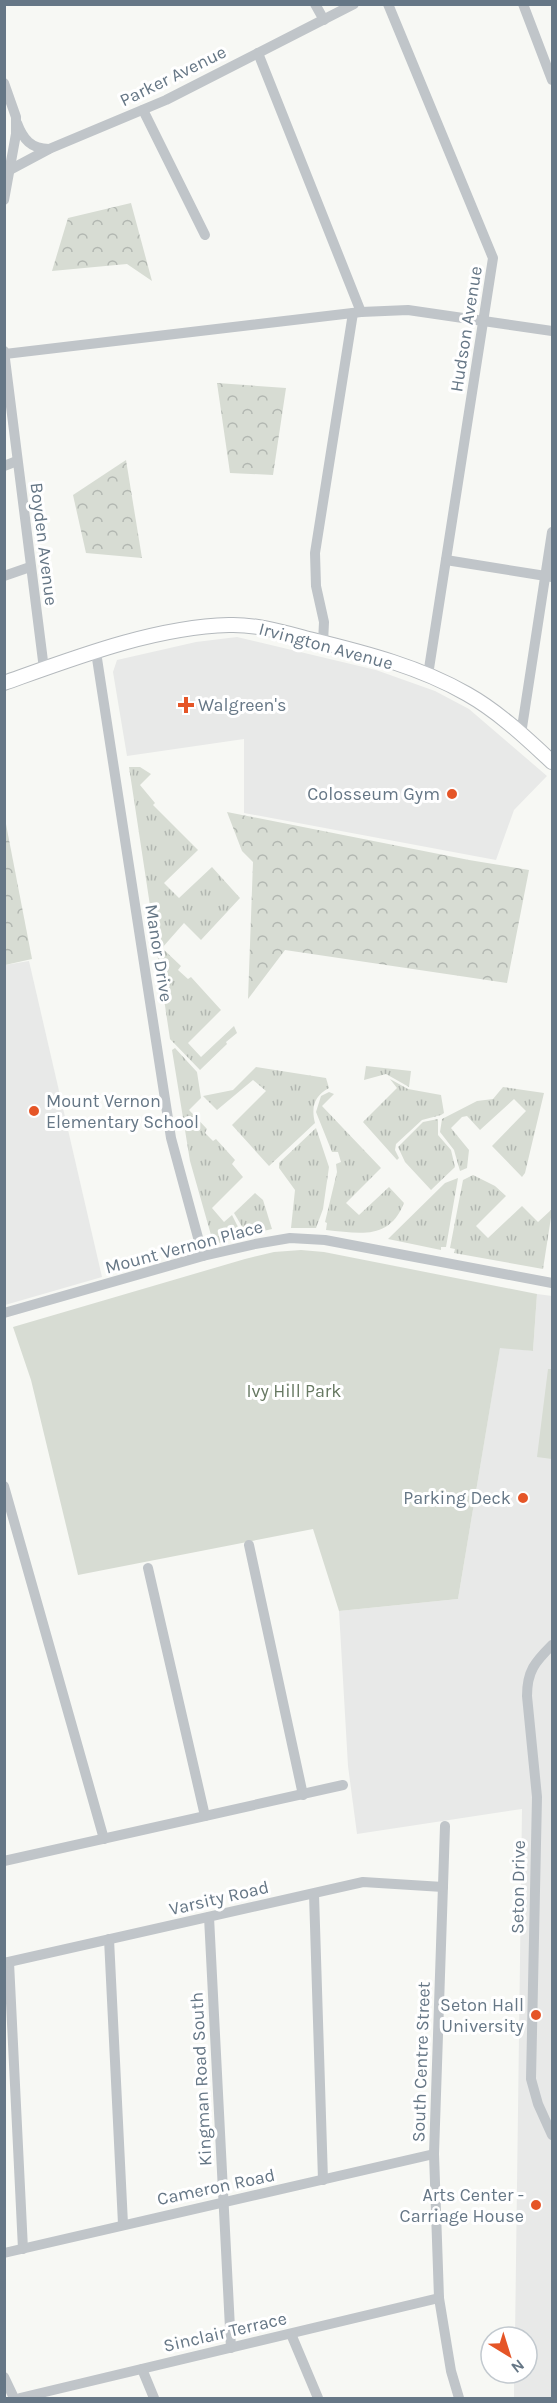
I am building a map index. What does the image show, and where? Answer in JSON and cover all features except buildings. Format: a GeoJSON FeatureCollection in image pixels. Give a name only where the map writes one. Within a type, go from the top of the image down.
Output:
{"type":"FeatureCollection","features":[{"type":"Feature","properties":{"kind":"main road","name":"Irvington Avenue"},"geometry":{"type":"LineString","coordinates":[[4,683],[96,652],[161,635],[228,625],[257,627],[383,659],[428,675],[468,695],[521,734],[552,762]]}},
{"type":"Feature","properties":{"kind":"street"},"geometry":{"type":"LineString","coordinates":[[315,4],[324,20]]}},
{"type":"Feature","properties":{"kind":"street","name":"Parker Avenue"},"geometry":{"type":"LineString","coordinates":[[7,172],[49,149],[143,110],[354,4]]}},
{"type":"Feature","properties":{"kind":"street","name":"Hudson Avenue"},"geometry":{"type":"LineString","coordinates":[[388,4],[493,258],[428,675]]}},
{"type":"Feature","properties":{"kind":"street"},"geometry":{"type":"LineString","coordinates":[[523,4],[552,80]]}},
{"type":"Feature","properties":{"kind":"street"},"geometry":{"type":"LineString","coordinates":[[258,53],[357,312],[315,553],[316,586],[324,622],[323,643]]}},
{"type":"Feature","properties":{"kind":"street"},"geometry":{"type":"LineString","coordinates":[[4,82],[21,134],[29,143],[41,149],[49,149]]}},
{"type":"Feature","properties":{"kind":"street"},"geometry":{"type":"LineString","coordinates":[[143,110],[205,236]]}},
{"type":"Feature","properties":{"kind":"street"},"geometry":{"type":"LineString","coordinates":[[4,200],[7,172],[15,141],[16,117]]}},
{"type":"Feature","properties":{"kind":"street"},"geometry":{"type":"LineString","coordinates":[[5,353],[357,312],[408,310],[552,331]]}},
{"type":"Feature","properties":{"kind":"street","name":"Boyden Avenue"},"geometry":{"type":"LineString","coordinates":[[5,353],[44,669]]}},
{"type":"Feature","properties":{"kind":"street"},"geometry":{"type":"LineString","coordinates":[[4,466],[17,461]]}},
{"type":"Feature","properties":{"kind":"street"},"geometry":{"type":"LineString","coordinates":[[521,734],[549,577],[552,532]]}},
{"type":"Feature","properties":{"kind":"street"},"geometry":{"type":"LineString","coordinates":[[446,560],[549,577]]}},
{"type":"Feature","properties":{"kind":"street"},"geometry":{"type":"LineString","coordinates":[[4,576],[30,567]]}},
{"type":"Feature","properties":{"kind":"street","name":"Manor Drive"},"geometry":{"type":"LineString","coordinates":[[96,652],[171,1138],[203,1256]]}},
{"type":"Feature","properties":{"kind":"street","name":"Mount Vernon Place"},"geometry":{"type":"LineString","coordinates":[[4,1313],[203,1256],[273,1240],[307,1238],[552,1283]]}},
{"type":"Feature","properties":{"kind":"street"},"geometry":{"type":"LineString","coordinates":[[4,1486],[104,1839]]}},
{"type":"Feature","properties":{"kind":"street"},"geometry":{"type":"LineString","coordinates":[[4,1530],[16,1527]]}},
{"type":"Feature","properties":{"kind":"street"},"geometry":{"type":"LineString","coordinates":[[249,1545],[303,1795]]}},
{"type":"Feature","properties":{"kind":"street"},"geometry":{"type":"LineString","coordinates":[[148,1568],[205,1816]]}},
{"type":"Feature","properties":{"kind":"street","name":"Seton Drive"},"geometry":{"type":"LineString","coordinates":[[552,1645],[531,1669],[527,1682],[537,1797],[531,2079],[533,2092],[552,2136]]}},
{"type":"Feature","properties":{"kind":"street"},"geometry":{"type":"LineString","coordinates":[[4,1861],[343,1785]]}},
{"type":"Feature","properties":{"kind":"street","name":"South Centre Street"},"geometry":{"type":"LineString","coordinates":[[446,1826],[434,2154],[439,2298],[451,2371],[459,2398]]}},
{"type":"Feature","properties":{"kind":"street","name":"Varsity Road"},"geometry":{"type":"LineString","coordinates":[[7,1962],[363,1882],[443,1887]]}},
{"type":"Feature","properties":{"kind":"street"},"geometry":{"type":"LineString","coordinates":[[314,1894],[323,2181]]}},
{"type":"Feature","properties":{"kind":"street","name":"Kingman Road South"},"geometry":{"type":"LineString","coordinates":[[209,1917],[231,2348]]}},
{"type":"Feature","properties":{"kind":"street"},"geometry":{"type":"LineString","coordinates":[[109,1940],[123,2224]]}},
{"type":"Feature","properties":{"kind":"street"},"geometry":{"type":"LineString","coordinates":[[7,1962],[23,2249]]}},
{"type":"Feature","properties":{"kind":"street","name":"Cameron Road"},"geometry":{"type":"LineString","coordinates":[[4,2253],[434,2154]]}},
{"type":"Feature","properties":{"kind":"street","name":"Sinclair Terrace"},"geometry":{"type":"LineString","coordinates":[[20,2398],[439,2298]]}},
{"type":"Feature","properties":{"kind":"street"},"geometry":{"type":"LineString","coordinates":[[291,2334],[318,2398]]}},
{"type":"Feature","properties":{"kind":"street"},"geometry":{"type":"LineString","coordinates":[[142,2369],[154,2398]]}},
{"type":"Feature","properties":{"kind":"street"},"geometry":{"type":"LineString","coordinates":[[4,2377],[14,2398]]}},
{"type":"Feature","properties":{"kind":"shaded area"},"geometry":{"type":"Polygon","coordinates":[[[237,637],[376,670],[435,691],[469,709],[547,776],[514,810],[496,860],[244,813],[244,739],[127,756],[113,672],[117,660],[196,642],[237,637]]]}},
{"type":"Feature","properties":{"kind":"shaded area","name":"Mount Vernon Elementary School"},"geometry":{"type":"Polygon","coordinates":[[[29,961],[102,1277],[5,1305],[5,965],[29,961]]]}},
{"type":"Feature","properties":{"kind":"shaded area","name":"Seton Hall University"},"geometry":{"type":"Polygon","coordinates":[[[537,1294],[552,1296],[552,2398],[514,2398],[514,2385],[539,2385],[539,2325],[515,2325],[522,1809],[357,1834],[348,1766],[339,1611],[458,1599],[500,1347],[533,1351],[537,1294]]]}},
{"type":"Feature","properties":{"kind":"green space"},"geometry":{"type":"Polygon","coordinates":[[[131,203],[152,281],[127,264],[52,271],[68,218],[131,203]]]}},
{"type":"Feature","properties":{"kind":"green space"},"geometry":{"type":"Polygon","coordinates":[[[217,383],[286,388],[273,475],[230,473],[217,383]]]}},
{"type":"Feature","properties":{"kind":"green space"},"geometry":{"type":"Polygon","coordinates":[[[126,460],[142,558],[86,553],[73,495],[126,460]]]}},
{"type":"Feature","properties":{"kind":"green space"},"geometry":{"type":"Polygon","coordinates":[[[129,767],[140,767],[151,774],[140,785],[155,803],[153,805],[198,850],[164,883],[179,898],[212,867],[240,898],[201,940],[184,923],[162,948],[181,966],[178,970],[188,979],[191,977],[221,1010],[188,1043],[201,1057],[234,1026],[237,1033],[200,1070],[170,1039],[155,939],[157,934],[154,932],[129,767]]]}},
{"type":"Feature","properties":{"kind":"green space"},"geometry":{"type":"Polygon","coordinates":[[[227,812],[529,870],[507,983],[285,950],[248,999],[253,862],[242,851],[227,812]]]}},
{"type":"Feature","properties":{"kind":"green space"},"geometry":{"type":"Polygon","coordinates":[[[5,819],[32,959],[4,965],[5,819]]]}},
{"type":"Feature","properties":{"kind":"green space"},"geometry":{"type":"Polygon","coordinates":[[[175,1048],[197,1072],[201,1098],[189,1110],[207,1129],[205,1133],[213,1141],[216,1139],[235,1160],[232,1164],[243,1177],[212,1208],[224,1222],[232,1215],[240,1236],[216,1244],[213,1242],[190,1161],[172,1050],[175,1048]]]}},
{"type":"Feature","properties":{"kind":"green space"},"geometry":{"type":"Polygon","coordinates":[[[366,1066],[411,1071],[409,1087],[386,1074],[364,1080],[366,1066]]]}},
{"type":"Feature","properties":{"kind":"green space"},"geometry":{"type":"Polygon","coordinates":[[[256,1067],[326,1078],[329,1088],[317,1098],[315,1103],[313,1112],[315,1123],[269,1166],[232,1125],[266,1091],[253,1080],[217,1110],[203,1096],[233,1090],[256,1067]]]}},
{"type":"Feature","properties":{"kind":"green space"},"geometry":{"type":"Polygon","coordinates":[[[390,1079],[408,1089],[441,1095],[444,1113],[422,1120],[396,1144],[395,1150],[399,1158],[397,1160],[363,1122],[397,1088],[390,1079]]]}},
{"type":"Feature","properties":{"kind":"green space"},"geometry":{"type":"Polygon","coordinates":[[[503,1087],[544,1093],[525,1173],[522,1177],[492,1146],[526,1111],[514,1099],[480,1130],[467,1116],[462,1117],[451,1128],[469,1150],[467,1168],[460,1171],[454,1150],[440,1132],[442,1119],[477,1101],[493,1099],[503,1087]]]}},
{"type":"Feature","properties":{"kind":"green space"},"geometry":{"type":"Polygon","coordinates":[[[329,1092],[334,1094],[322,1106],[381,1168],[346,1203],[359,1215],[389,1187],[404,1203],[398,1215],[390,1224],[381,1229],[361,1233],[326,1230],[327,1223],[325,1222],[337,1172],[336,1164],[341,1162],[338,1152],[332,1152],[316,1112],[321,1096],[329,1092]]]}},
{"type":"Feature","properties":{"kind":"green space"},"geometry":{"type":"Polygon","coordinates":[[[438,1119],[438,1135],[451,1150],[455,1167],[431,1190],[405,1162],[398,1147],[423,1122],[438,1119]]]}},
{"type":"Feature","properties":{"kind":"green space"},"geometry":{"type":"Polygon","coordinates":[[[316,1128],[329,1167],[323,1209],[316,1228],[291,1228],[295,1190],[279,1168],[279,1163],[316,1128]]]}},
{"type":"Feature","properties":{"kind":"green space"},"geometry":{"type":"Polygon","coordinates":[[[473,1175],[495,1186],[506,1196],[476,1226],[488,1238],[522,1206],[538,1222],[552,1211],[543,1269],[454,1253],[455,1249],[450,1248],[463,1180],[473,1175]]]}},
{"type":"Feature","properties":{"kind":"green space"},"geometry":{"type":"Polygon","coordinates":[[[458,1178],[446,1247],[441,1247],[441,1250],[388,1239],[445,1183],[458,1178]]]}},
{"type":"Feature","properties":{"kind":"green space"},"geometry":{"type":"Polygon","coordinates":[[[255,1193],[263,1200],[272,1229],[247,1235],[234,1213],[255,1193]]]}},
{"type":"Feature","properties":{"kind":"green space","name":"Ivy Hill Park"},"geometry":{"type":"Polygon","coordinates":[[[301,1250],[324,1252],[537,1294],[533,1351],[500,1348],[458,1599],[339,1611],[313,1529],[78,1575],[31,1380],[13,1327],[245,1259],[274,1252],[301,1250]]]}},
{"type":"Feature","properties":{"kind":"green space"},"geometry":{"type":"Polygon","coordinates":[[[548,1369],[552,1369],[552,1459],[537,1457],[548,1369]]]}},
{"type":"Feature","properties":{"kind":"place","name":"Walgreen's"},"geometry":{"type":"Point","coordinates":[186,705]}},
{"type":"Feature","properties":{"kind":"place","name":"Colosseum Gym"},"geometry":{"type":"Point","coordinates":[452,794]}},
{"type":"Feature","properties":{"kind":"place","name":"Mount Vernon Elementary School"},"geometry":{"type":"Point","coordinates":[34,1111]}},
{"type":"Feature","properties":{"kind":"place","name":"Parking Deck"},"geometry":{"type":"Point","coordinates":[523,1498]}},
{"type":"Feature","properties":{"kind":"place","name":"Seton Hall University"},"geometry":{"type":"Point","coordinates":[536,2015]}},
{"type":"Feature","properties":{"kind":"place","name":"Arts Center - Carriage House"},"geometry":{"type":"Point","coordinates":[536,2205]}}]}
